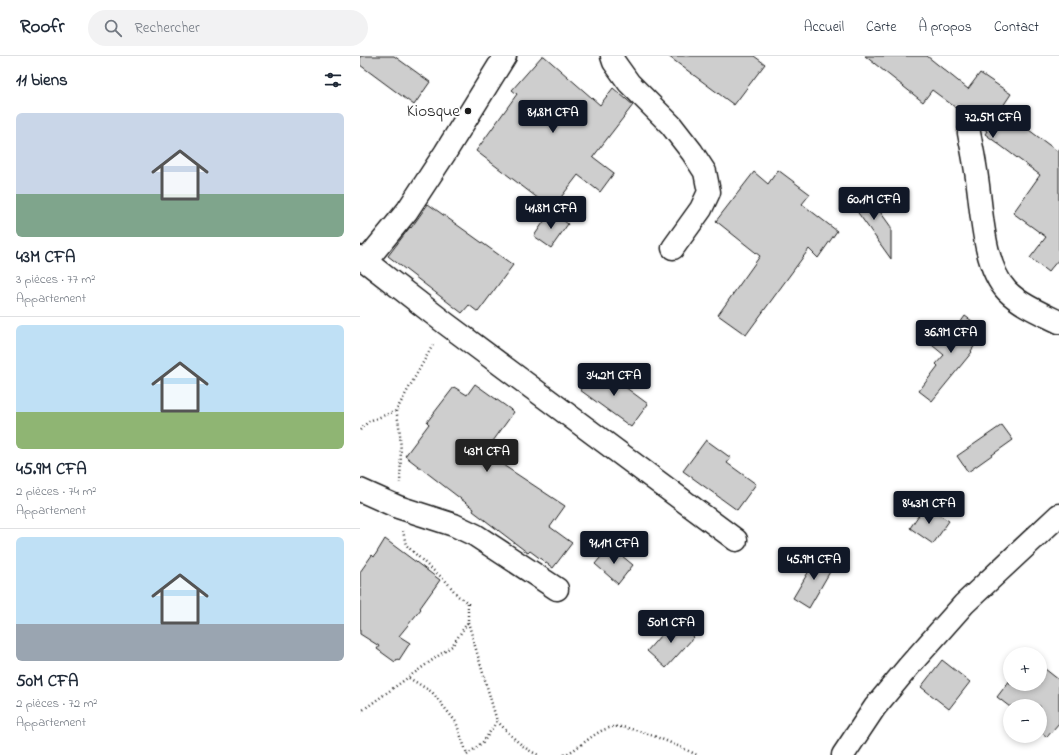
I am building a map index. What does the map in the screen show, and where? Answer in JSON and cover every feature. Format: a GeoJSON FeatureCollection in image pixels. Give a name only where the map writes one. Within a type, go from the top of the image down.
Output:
{"type":"FeatureCollection","features":[{"type":"Feature","properties":{"kind":"street"},"geometry":{"type":"LineString","coordinates":[[505,56],[407,211],[363,259],[445,323],[736,540]]}},
{"type":"Feature","properties":{"kind":"street"},"geometry":{"type":"LineString","coordinates":[[612,56],[614,62],[629,82],[671,126],[692,152],[705,172],[709,192],[701,209],[672,248]]}},
{"type":"Feature","properties":{"kind":"street"},"geometry":{"type":"LineString","coordinates":[[969,133],[985,236],[992,264],[998,279],[1007,291],[1027,306],[1059,322]]}},
{"type":"Feature","properties":{"kind":"street"},"geometry":{"type":"LineString","coordinates":[[360,490],[398,507],[454,525],[475,535],[557,589]]}},
{"type":"Feature","properties":{"kind":"street"},"geometry":{"type":"LineString","coordinates":[[843,755],[875,707],[908,666],[964,604],[1059,515]]}},
{"type":"Feature","properties":{"kind":"path"},"geometry":{"type":"LineString","coordinates":[[360,430],[369,421],[396,411],[445,323]]}},
{"type":"Feature","properties":{"kind":"path"},"geometry":{"type":"LineString","coordinates":[[396,411],[400,447],[398,507],[406,544],[428,566],[445,580],[458,596],[468,603],[468,622],[497,721],[520,744],[531,752],[539,755]]}},
{"type":"Feature","properties":{"kind":"path"},"geometry":{"type":"LineString","coordinates":[[360,712],[452,646],[468,622]]}},
{"type":"Feature","properties":{"kind":"path"},"geometry":{"type":"LineString","coordinates":[[408,678],[432,692],[456,722],[467,754],[484,741],[497,721]]}},
{"type":"Feature","properties":{"kind":"path"},"geometry":{"type":"LineString","coordinates":[[564,755],[586,740],[612,727],[641,732],[697,755]]}},
{"type":"Feature","properties":{"kind":"building"},"geometry":{"type":"Polygon","coordinates":[[[360,56],[394,56],[430,82],[414,105],[360,65],[360,56]]]}},
{"type":"Feature","properties":{"kind":"building"},"geometry":{"type":"Polygon","coordinates":[[[542,56],[544,56],[600,105],[613,88],[633,105],[593,157],[614,173],[600,192],[578,175],[552,209],[476,151],[517,94],[512,90],[542,56]]]}},
{"type":"Feature","properties":{"kind":"building"},"geometry":{"type":"Polygon","coordinates":[[[668,56],[754,56],[765,64],[734,105],[668,56]]]}},
{"type":"Feature","properties":{"kind":"building"},"geometry":{"type":"Polygon","coordinates":[[[865,56],[927,56],[968,89],[980,73],[1011,94],[1001,109],[1057,151],[1059,148],[1059,259],[1048,272],[1030,258],[1046,237],[1013,213],[1040,175],[985,134],[987,131],[932,90],[923,102],[865,56]]]}},
{"type":"Feature","properties":{"kind":"building"},"geometry":{"type":"Polygon","coordinates":[[[778,170],[810,194],[802,204],[837,231],[818,258],[809,249],[746,335],[718,315],[760,256],[716,221],[754,172],[768,184],[778,170]]]}},
{"type":"Feature","properties":{"kind":"building"},"geometry":{"type":"Polygon","coordinates":[[[866,192],[891,227],[891,259],[851,203],[866,192]]]}},
{"type":"Feature","properties":{"kind":"building"},"geometry":{"type":"Polygon","coordinates":[[[428,204],[513,265],[478,312],[469,305],[462,313],[388,256],[428,204]]]}},
{"type":"Feature","properties":{"kind":"building"},"geometry":{"type":"Polygon","coordinates":[[[551,211],[568,224],[551,248],[534,236],[551,211]]]}},
{"type":"Feature","properties":{"kind":"building"},"geometry":{"type":"Polygon","coordinates":[[[965,316],[985,330],[971,351],[972,352],[932,401],[919,391],[938,366],[936,364],[944,355],[927,341],[940,324],[952,334],[965,316]]]}},
{"type":"Feature","properties":{"kind":"building"},"geometry":{"type":"Polygon","coordinates":[[[598,367],[648,404],[631,427],[580,390],[598,367]]]}},
{"type":"Feature","properties":{"kind":"building"},"geometry":{"type":"Polygon","coordinates":[[[475,384],[514,412],[488,448],[506,462],[503,465],[565,506],[550,527],[572,543],[553,568],[530,551],[528,553],[405,456],[429,424],[427,422],[454,387],[467,395],[475,384]]]}},
{"type":"Feature","properties":{"kind":"building"},"geometry":{"type":"Polygon","coordinates":[[[1002,425],[1013,440],[968,472],[957,456],[1002,425]]]}},
{"type":"Feature","properties":{"kind":"building"},"geometry":{"type":"Polygon","coordinates":[[[706,440],[731,458],[727,463],[756,484],[737,510],[683,471],[706,440]]]}},
{"type":"Feature","properties":{"kind":"building"},"geometry":{"type":"Polygon","coordinates":[[[925,506],[949,521],[933,544],[910,528],[925,506]]]}},
{"type":"Feature","properties":{"kind":"building"},"geometry":{"type":"Polygon","coordinates":[[[385,539],[440,580],[420,608],[421,609],[399,636],[410,643],[399,660],[397,659],[395,662],[377,649],[379,646],[360,634],[360,572],[372,555],[374,557],[385,539]]]}},
{"type":"Feature","properties":{"kind":"building"},"geometry":{"type":"Polygon","coordinates":[[[610,546],[633,565],[618,584],[595,564],[610,546]]]}},
{"type":"Feature","properties":{"kind":"building"},"geometry":{"type":"Polygon","coordinates":[[[819,554],[835,563],[809,608],[793,598],[819,554]]]}},
{"type":"Feature","properties":{"kind":"building"},"geometry":{"type":"Polygon","coordinates":[[[675,619],[694,637],[666,668],[647,651],[675,619]]]}},
{"type":"Feature","properties":{"kind":"building"},"geometry":{"type":"Polygon","coordinates":[[[942,660],[970,682],[949,709],[921,687],[942,660]]]}},
{"type":"Feature","properties":{"kind":"building"},"geometry":{"type":"Polygon","coordinates":[[[1047,671],[1059,680],[1059,723],[1047,737],[1047,699],[1003,699],[1003,702],[997,697],[1003,689],[1003,691],[1047,691],[1047,671]]]}},
{"type":"Feature","properties":{"kind":"place","name":"Kiosque"},"geometry":{"type":"Point","coordinates":[468,111]}}]}
